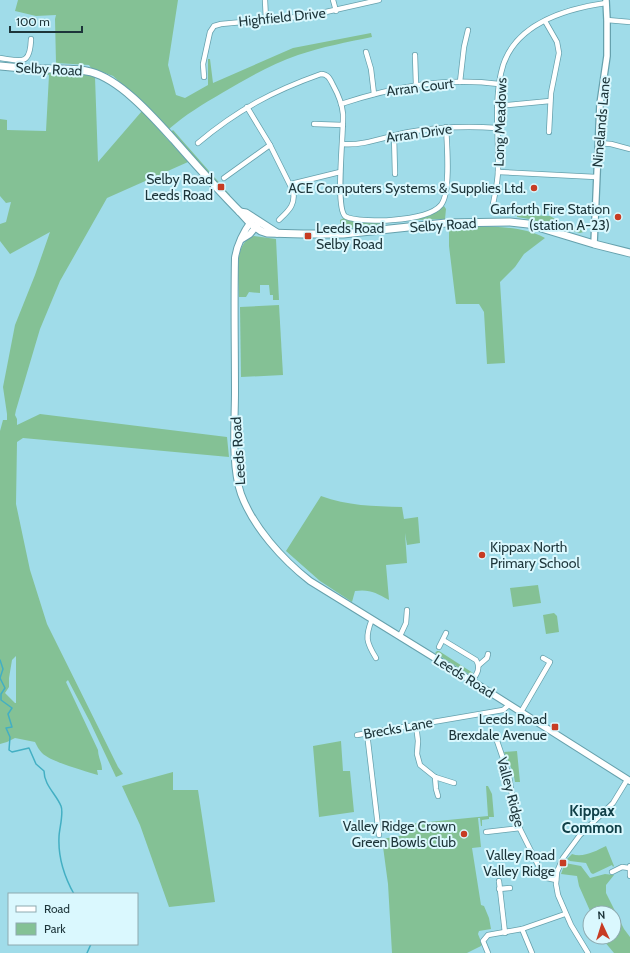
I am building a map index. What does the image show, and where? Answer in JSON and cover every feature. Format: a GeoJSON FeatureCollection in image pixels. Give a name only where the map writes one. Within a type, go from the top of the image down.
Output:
{"type":"FeatureCollection","features":[{"type":"Feature","properties":{"kind":"highway","name":"Selby Road"},"geometry":{"type":"LineString","coordinates":[[0,66],[25,69],[84,70],[108,79],[123,90],[154,119],[240,212],[246,213],[264,232],[343,234],[438,224],[510,222],[540,227],[594,244],[630,253]]}},
{"type":"Feature","properties":{"kind":"main road","name":"Leeds Road"},"geometry":{"type":"LineString","coordinates":[[254,222],[248,236],[242,239],[237,249],[235,261],[235,444],[237,473],[241,493],[254,520],[291,565],[310,581],[472,681],[629,781]]}},
{"type":"Feature","properties":{"kind":"street"},"geometry":{"type":"LineString","coordinates":[[265,0],[266,20]]}},
{"type":"Feature","properties":{"kind":"street"},"geometry":{"type":"LineString","coordinates":[[333,0],[336,11]]}},
{"type":"Feature","properties":{"kind":"street","name":"Highfield Drive"},"geometry":{"type":"LineString","coordinates":[[204,77],[203,64],[211,30],[214,26],[229,23],[302,17],[336,11],[379,0]]}},
{"type":"Feature","properties":{"kind":"street","name":"Ninelands Lane"},"geometry":{"type":"LineString","coordinates":[[594,244],[600,104],[607,56],[608,20],[606,2]]}},
{"type":"Feature","properties":{"kind":"street","name":"Long Meadows"},"geometry":{"type":"LineString","coordinates":[[492,210],[498,172],[497,106],[499,84],[502,68],[512,47],[524,34],[545,21],[572,9],[606,2]]}},
{"type":"Feature","properties":{"kind":"street"},"geometry":{"type":"LineString","coordinates":[[608,20],[630,22]]}},
{"type":"Feature","properties":{"kind":"street"},"geometry":{"type":"LineString","coordinates":[[545,21],[557,42],[559,53],[550,100],[549,132]]}},
{"type":"Feature","properties":{"kind":"street"},"geometry":{"type":"LineString","coordinates":[[460,82],[468,30]]}},
{"type":"Feature","properties":{"kind":"street"},"geometry":{"type":"LineString","coordinates":[[0,58],[24,60],[31,51],[31,39]]}},
{"type":"Feature","properties":{"kind":"street"},"geometry":{"type":"LineString","coordinates":[[366,52],[371,68],[374,94]]}},
{"type":"Feature","properties":{"kind":"street"},"geometry":{"type":"LineString","coordinates":[[415,55],[416,85]]}},
{"type":"Feature","properties":{"kind":"street"},"geometry":{"type":"LineString","coordinates":[[198,143],[219,126],[247,107],[295,83],[323,74],[329,77],[339,96],[341,104],[343,144],[340,172],[340,204],[343,214],[347,217],[372,220],[390,220],[412,217],[430,212],[442,204],[445,195],[447,168],[446,127]]}},
{"type":"Feature","properties":{"kind":"street","name":"Arran Court"},"geometry":{"type":"LineString","coordinates":[[341,104],[374,94],[416,85],[460,82],[499,84]]}},
{"type":"Feature","properties":{"kind":"street"},"geometry":{"type":"LineString","coordinates":[[497,106],[550,100]]}},
{"type":"Feature","properties":{"kind":"street"},"geometry":{"type":"LineString","coordinates":[[247,107],[270,145],[294,195],[294,202],[291,208],[279,220]]}},
{"type":"Feature","properties":{"kind":"street"},"geometry":{"type":"LineString","coordinates":[[314,124],[343,125]]}},
{"type":"Feature","properties":{"kind":"street","name":"Arran Drive"},"geometry":{"type":"LineString","coordinates":[[343,144],[362,143],[426,129],[471,126],[497,128]]}},
{"type":"Feature","properties":{"kind":"street"},"geometry":{"type":"LineString","coordinates":[[394,135],[395,174]]}},
{"type":"Feature","properties":{"kind":"street"},"geometry":{"type":"LineString","coordinates":[[598,143],[611,144],[630,149]]}},
{"type":"Feature","properties":{"kind":"street"},"geometry":{"type":"LineString","coordinates":[[224,178],[270,145]]}},
{"type":"Feature","properties":{"kind":"street"},"geometry":{"type":"LineString","coordinates":[[290,184],[340,172]]}},
{"type":"Feature","properties":{"kind":"street"},"geometry":{"type":"LineString","coordinates":[[498,172],[596,177]]}},
{"type":"Feature","properties":{"kind":"street"},"geometry":{"type":"LineString","coordinates":[[400,636],[406,623],[407,610]]}},
{"type":"Feature","properties":{"kind":"street"},"geometry":{"type":"LineString","coordinates":[[372,619],[367,633],[367,640],[369,648],[376,658]]}},
{"type":"Feature","properties":{"kind":"street"},"geometry":{"type":"LineString","coordinates":[[439,647],[446,633]]}},
{"type":"Feature","properties":{"kind":"street"},"geometry":{"type":"LineString","coordinates":[[443,640],[476,660],[479,665]]}},
{"type":"Feature","properties":{"kind":"street"},"geometry":{"type":"LineString","coordinates":[[472,681],[479,665],[487,658],[488,654]]}},
{"type":"Feature","properties":{"kind":"street"},"geometry":{"type":"LineString","coordinates":[[521,712],[550,662],[543,658]]}},
{"type":"Feature","properties":{"kind":"street","name":"Brecks Lane"},"geometry":{"type":"LineString","coordinates":[[357,735],[503,710],[509,705]]}},
{"type":"Feature","properties":{"kind":"street"},"geometry":{"type":"LineString","coordinates":[[416,725],[418,740],[416,754],[418,762],[435,777],[454,783]]}},
{"type":"Feature","properties":{"kind":"street"},"geometry":{"type":"LineString","coordinates":[[367,733],[379,835]]}},
{"type":"Feature","properties":{"kind":"street","name":"Valley Ridge"},"geometry":{"type":"LineString","coordinates":[[496,738],[507,769],[514,813],[520,828],[542,873],[548,878],[556,880]]}},
{"type":"Feature","properties":{"kind":"street"},"geometry":{"type":"LineString","coordinates":[[435,777],[438,796]]}},
{"type":"Feature","properties":{"kind":"street"},"geometry":{"type":"LineString","coordinates":[[588,953],[565,914],[558,895],[556,880],[560,865],[580,834],[613,803],[629,781]]}},
{"type":"Feature","properties":{"kind":"street"},"geometry":{"type":"LineString","coordinates":[[486,832],[520,828]]}},
{"type":"Feature","properties":{"kind":"street"},"geometry":{"type":"LineString","coordinates":[[612,872],[622,867],[630,867],[630,876]]}},
{"type":"Feature","properties":{"kind":"street"},"geometry":{"type":"LineString","coordinates":[[498,881],[505,932]]}},
{"type":"Feature","properties":{"kind":"street"},"geometry":{"type":"LineString","coordinates":[[499,889],[510,888]]}},
{"type":"Feature","properties":{"kind":"street"},"geometry":{"type":"LineString","coordinates":[[488,953],[484,944],[484,938],[488,935],[522,929],[565,914]]}},
{"type":"Feature","properties":{"kind":"street"},"geometry":{"type":"LineString","coordinates":[[522,929],[532,953]]}},
{"type":"Feature","properties":{"kind":"green space"},"geometry":{"type":"Polygon","coordinates":[[[18,0],[178,0],[168,65],[176,95],[185,98],[208,85],[208,59],[210,59],[213,83],[293,48],[371,33],[372,37],[298,55],[268,67],[208,101],[169,129],[155,114],[113,76],[91,68],[89,65],[56,63],[56,15],[36,16],[15,11],[18,0]]]}},
{"type":"Feature","properties":{"kind":"green space"},"geometry":{"type":"Polygon","coordinates":[[[17,72],[80,73],[95,77],[98,162],[142,111],[188,162],[107,198],[60,281],[40,329],[16,410],[15,415],[17,425],[40,414],[227,437],[229,457],[23,438],[17,442],[16,504],[30,570],[47,624],[118,767],[123,774],[116,777],[68,680],[66,682],[98,750],[102,770],[97,770],[98,775],[53,760],[42,753],[35,742],[15,738],[0,744],[0,431],[3,420],[7,420],[3,387],[15,325],[50,232],[10,254],[0,241],[0,224],[6,222],[11,202],[6,203],[0,196],[0,119],[7,120],[7,130],[46,131],[49,75],[17,72]],[[16,656],[12,660],[9,687],[5,693],[16,703],[16,656]]]}},
{"type":"Feature","properties":{"kind":"green space"},"geometry":{"type":"Polygon","coordinates":[[[173,130],[230,195],[230,196],[171,132],[173,130]]]}},
{"type":"Feature","properties":{"kind":"green space"},"geometry":{"type":"Polygon","coordinates":[[[444,206],[446,209],[445,219],[414,220],[431,215],[444,206]]]}},
{"type":"Feature","properties":{"kind":"green space"},"geometry":{"type":"Polygon","coordinates":[[[517,214],[550,216],[569,227],[587,231],[580,233],[517,217],[517,214]]]}},
{"type":"Feature","properties":{"kind":"green space"},"geometry":{"type":"Polygon","coordinates":[[[344,218],[385,224],[341,229],[340,220],[344,218]]]}},
{"type":"Feature","properties":{"kind":"green space"},"geometry":{"type":"Polygon","coordinates":[[[450,227],[504,227],[521,230],[537,234],[545,238],[524,254],[515,267],[500,282],[505,363],[487,364],[484,312],[479,304],[456,304],[449,246],[449,229],[450,227]]]}},
{"type":"Feature","properties":{"kind":"green space"},"geometry":{"type":"Polygon","coordinates":[[[254,236],[276,239],[279,300],[273,300],[273,295],[270,295],[269,285],[260,285],[260,293],[249,292],[246,297],[239,297],[238,262],[242,246],[247,240],[254,236]]]}},
{"type":"Feature","properties":{"kind":"green space"},"geometry":{"type":"Polygon","coordinates":[[[279,305],[283,375],[241,377],[240,307],[279,305]]]}},
{"type":"Feature","properties":{"kind":"green space"},"geometry":{"type":"Polygon","coordinates":[[[321,496],[351,504],[402,507],[404,519],[418,517],[420,543],[407,545],[405,533],[407,563],[386,565],[389,600],[373,592],[355,591],[352,602],[320,581],[286,551],[321,496]]]}},
{"type":"Feature","properties":{"kind":"green space"},"geometry":{"type":"Polygon","coordinates":[[[538,585],[541,603],[513,607],[510,588],[538,585]]]}},
{"type":"Feature","properties":{"kind":"green space"},"geometry":{"type":"Polygon","coordinates":[[[554,613],[557,616],[559,632],[546,634],[543,615],[554,613]]]}},
{"type":"Feature","properties":{"kind":"green space"},"geometry":{"type":"Polygon","coordinates":[[[437,651],[473,673],[469,674],[435,653],[437,651]]]}},
{"type":"Feature","properties":{"kind":"green space"},"geometry":{"type":"Polygon","coordinates":[[[341,741],[343,771],[350,771],[354,812],[319,817],[313,746],[341,741]]]}},
{"type":"Feature","properties":{"kind":"green space"},"geometry":{"type":"Polygon","coordinates":[[[517,751],[520,782],[515,782],[512,770],[504,752],[517,751]]]}},
{"type":"Feature","properties":{"kind":"green space"},"geometry":{"type":"Polygon","coordinates":[[[173,772],[173,790],[198,790],[215,902],[169,907],[140,825],[122,786],[173,772]]]}},
{"type":"Feature","properties":{"kind":"green space"},"geometry":{"type":"Polygon","coordinates":[[[486,786],[488,786],[492,794],[494,817],[489,817],[489,819],[482,820],[482,826],[480,818],[478,818],[481,847],[472,848],[481,905],[484,906],[489,918],[491,929],[479,931],[478,934],[482,944],[481,946],[467,953],[392,953],[388,884],[382,839],[405,835],[408,824],[488,816],[486,786]]]}},
{"type":"Feature","properties":{"kind":"green space"},"geometry":{"type":"Polygon","coordinates":[[[606,846],[614,866],[613,867],[612,865],[593,874],[586,863],[570,861],[567,859],[572,854],[585,855],[606,846]]]}},
{"type":"Feature","properties":{"kind":"green space"},"geometry":{"type":"Polygon","coordinates":[[[565,863],[581,866],[590,878],[605,874],[614,875],[606,885],[606,893],[612,905],[587,905],[579,886],[577,876],[561,874],[565,863]]]}},
{"type":"Feature","properties":{"kind":"green space"},"geometry":{"type":"Polygon","coordinates":[[[622,925],[630,937],[630,953],[614,953],[607,945],[622,945],[622,925]]]}},
{"type":"Feature","properties":{"kind":"waterway"},"geometry":{"type":"LineString","coordinates":[[0,660],[3,669],[0,678]]}},
{"type":"Feature","properties":{"kind":"waterway"},"geometry":{"type":"LineString","coordinates":[[0,678],[5,688],[1,694],[1,700],[12,708],[8,714],[12,727],[6,728],[10,737],[9,750],[12,752],[29,748],[36,764],[44,771],[46,781],[61,806],[62,813],[59,837],[61,860],[67,880],[74,893]]}},
{"type":"Feature","properties":{"kind":"waterway"},"geometry":{"type":"LineString","coordinates":[[87,953],[91,945]]}},
{"type":"Feature","properties":{"kind":"place","name":"Selby Road Leeds Road"},"geometry":{"type":"Point","coordinates":[221,187]}},
{"type":"Feature","properties":{"kind":"place","name":"ACE Computers Systems & Supplies Ltd."},"geometry":{"type":"Point","coordinates":[534,188]}},
{"type":"Feature","properties":{"kind":"place","name":"Garforth Fire Station (station A-23)"},"geometry":{"type":"Point","coordinates":[618,217]}},
{"type":"Feature","properties":{"kind":"place","name":"Leeds Road Selby Road"},"geometry":{"type":"Point","coordinates":[308,236]}},
{"type":"Feature","properties":{"kind":"place","name":"Kippax North Primary School"},"geometry":{"type":"Point","coordinates":[482,555]}},
{"type":"Feature","properties":{"kind":"place","name":"Leeds Road Brexdale Avenue"},"geometry":{"type":"Point","coordinates":[555,727]}},
{"type":"Feature","properties":{"kind":"place","name":"Valley Ridge Crown Green Bowls Club"},"geometry":{"type":"Point","coordinates":[464,834]}},
{"type":"Feature","properties":{"kind":"place","name":"Valley Road Valley Ridge"},"geometry":{"type":"Point","coordinates":[563,863]}},
{"type":"Feature","properties":{"kind":"district","name":"Kippax Common"},"geometry":{"type":"Point","coordinates":[592,820]}}]}
